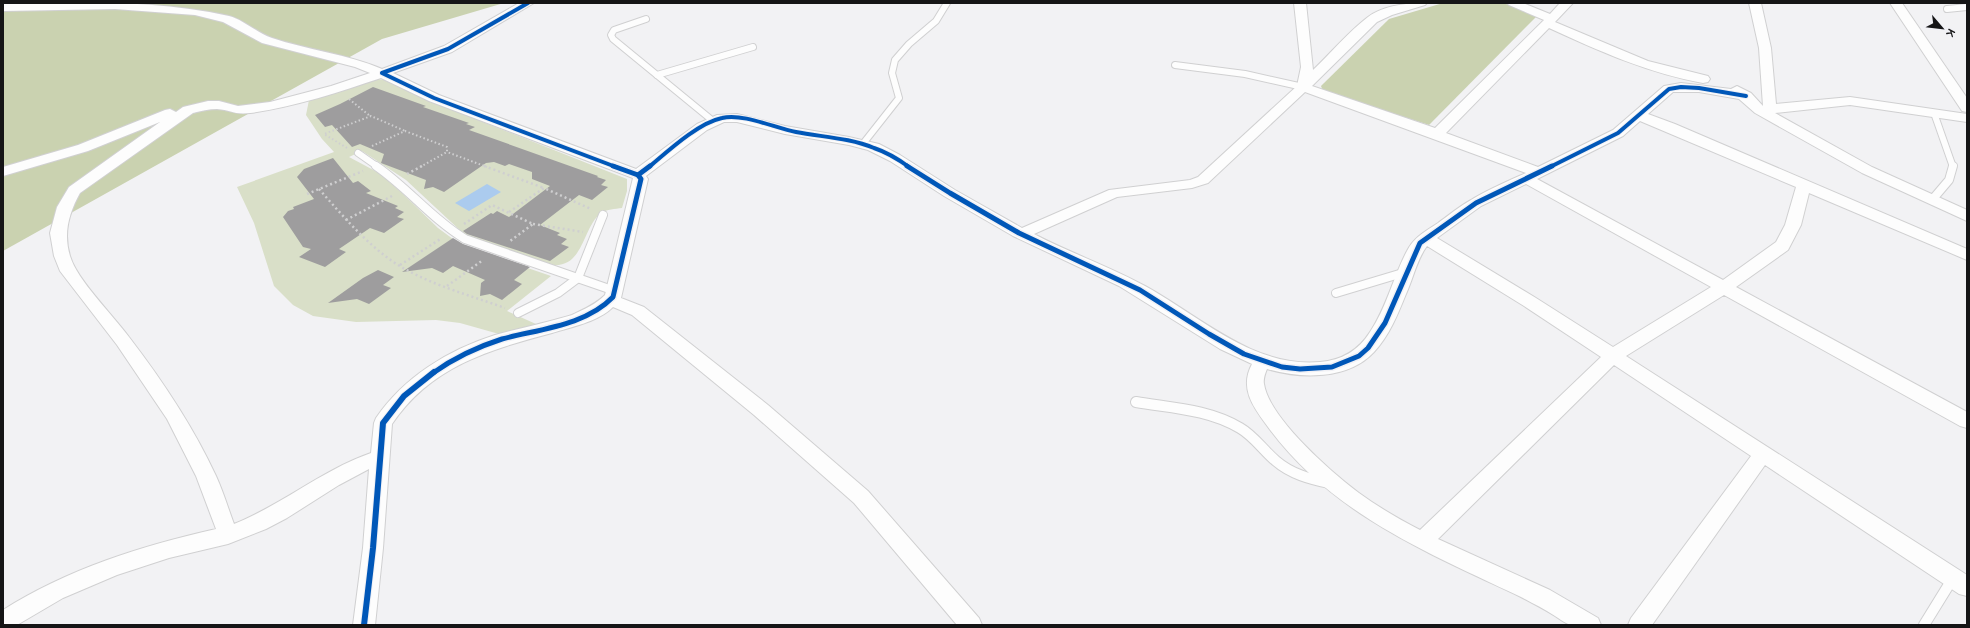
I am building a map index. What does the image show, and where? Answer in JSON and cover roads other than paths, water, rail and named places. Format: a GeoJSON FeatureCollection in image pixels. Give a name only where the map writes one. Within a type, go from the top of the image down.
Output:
{"type":"FeatureCollection","features":[{"type":"Feature","properties":{"kind":"street"},"geometry":{"type":"LineString","coordinates":[[3,172],[75,151],[169,114],[197,107],[219,106],[238,110],[250,110],[282,104],[336,89],[442,51],[528,3]]}},
{"type":"Feature","properties":{"kind":"street"},"geometry":{"type":"LineString","coordinates":[[1300,3],[1307,67],[1303,87]]}},
{"type":"Feature","properties":{"kind":"street"},"geometry":{"type":"LineString","coordinates":[[1020,234],[1114,193],[1192,184],[1203,180],[1303,87],[1372,19],[1388,12],[1422,3]]}},
{"type":"Feature","properties":{"kind":"street"},"geometry":{"type":"LineString","coordinates":[[1513,3],[1640,63],[1678,75],[1714,80],[1733,88],[1765,110],[1846,159],[1967,216]]}},
{"type":"Feature","properties":{"kind":"street"},"geometry":{"type":"LineString","coordinates":[[1437,134],[1567,3]]}},
{"type":"Feature","properties":{"kind":"street"},"geometry":{"type":"LineString","coordinates":[[1755,3],[1765,48],[1765,110]]}},
{"type":"Feature","properties":{"kind":"street"},"geometry":{"type":"LineString","coordinates":[[1896,3],[1967,108]]}},
{"type":"Feature","properties":{"kind":"street"},"geometry":{"type":"LineString","coordinates":[[3,7],[115,5],[195,11],[227,19],[266,40],[354,62],[382,73],[434,98],[638,175],[641,179],[613,296],[594,311],[571,321],[478,347],[442,367],[402,398],[390,411],[383,423],[364,625]]}},
{"type":"Feature","properties":{"kind":"street"},"geometry":{"type":"LineString","coordinates":[[1303,87],[1437,134],[1532,175],[1724,287],[1967,421]]}},
{"type":"Feature","properties":{"kind":"street"},"geometry":{"type":"LineString","coordinates":[[638,175],[700,129],[713,121],[724,118],[736,118],[803,134],[862,145],[886,153],[936,185],[1020,234],[1121,280],[1203,330],[1263,361],[1283,367],[1302,370],[1331,366],[1347,362],[1359,356],[1378,334],[1407,272],[1415,251],[1426,238],[1476,203],[1618,132],[1640,116],[1669,90],[1675,88],[1699,88],[1746,96]]}},
{"type":"Feature","properties":{"kind":"street"},"geometry":{"type":"LineString","coordinates":[[1765,110],[1850,101],[1967,118]]}},
{"type":"Feature","properties":{"kind":"street"},"geometry":{"type":"LineString","coordinates":[[197,107],[176,117],[74,190],[65,207],[58,233],[62,256],[68,271],[123,341],[174,415],[206,476],[228,534]]}},
{"type":"Feature","properties":{"kind":"street"},"geometry":{"type":"LineString","coordinates":[[1640,116],[1804,184],[1967,255]]}},
{"type":"Feature","properties":{"kind":"street"},"geometry":{"type":"LineString","coordinates":[[1422,541],[1612,356],[1724,287],[1769,255],[1787,240],[1804,184]]}},
{"type":"Feature","properties":{"kind":"street"},"geometry":{"type":"LineString","coordinates":[[1426,238],[1530,302],[1960,583]]}},
{"type":"Feature","properties":{"kind":"street"},"geometry":{"type":"LineString","coordinates":[[613,296],[623,304],[638,311],[761,410],[861,498],[971,625]]}},
{"type":"Feature","properties":{"kind":"street"},"geometry":{"type":"LineString","coordinates":[[1263,361],[1255,383],[1256,391],[1264,408],[1272,420],[1309,461],[1350,498],[1422,541],[1542,597],[1590,625]]}},
{"type":"Feature","properties":{"kind":"street"},"geometry":{"type":"LineString","coordinates":[[1639,625],[1763,454]]}},
{"type":"Feature","properties":{"kind":"street"},"geometry":{"type":"LineString","coordinates":[[3,622],[44,596],[96,574],[186,544],[228,534],[251,526],[280,512],[332,479],[361,463],[381,457]]}},
{"type":"Feature","properties":{"kind":"lane"},"geometry":{"type":"LineString","coordinates":[[862,145],[899,98],[891,77],[894,62],[940,17],[947,3]]}},
{"type":"Feature","properties":{"kind":"lane"},"geometry":{"type":"LineString","coordinates":[[1947,9],[1967,7]]}},
{"type":"Feature","properties":{"kind":"lane"},"geometry":{"type":"LineString","coordinates":[[646,19],[614,30],[611,34],[613,39],[713,121]]}},
{"type":"Feature","properties":{"kind":"lane"},"geometry":{"type":"LineString","coordinates":[[657,75],[753,47]]}},
{"type":"Feature","properties":{"kind":"lane"},"geometry":{"type":"LineString","coordinates":[[1175,65],[1245,74],[1303,87]]}},
{"type":"Feature","properties":{"kind":"lane"},"geometry":{"type":"LineString","coordinates":[[1932,200],[1949,180],[1953,165],[1934,113]]}},
{"type":"Feature","properties":{"kind":"lane"},"geometry":{"type":"LineString","coordinates":[[358,153],[407,188],[453,231],[465,239],[578,278],[613,296]]}},
{"type":"Feature","properties":{"kind":"lane"},"geometry":{"type":"LineString","coordinates":[[518,313],[558,293],[578,278],[603,215]]}},
{"type":"Feature","properties":{"kind":"lane"},"geometry":{"type":"LineString","coordinates":[[1336,293],[1407,272]]}},
{"type":"Feature","properties":{"kind":"lane"},"geometry":{"type":"LineString","coordinates":[[1136,402],[1207,414],[1225,420],[1256,439],[1280,464],[1312,480],[1336,485]]}},
{"type":"Feature","properties":{"kind":"lane"},"geometry":{"type":"LineString","coordinates":[[1924,625],[1960,583]]}},
{"type":"Feature","properties":{"kind":"water"},"geometry":{"type":"Polygon","coordinates":[[[487,184],[501,192],[469,211],[455,203],[487,184]]]}}]}
